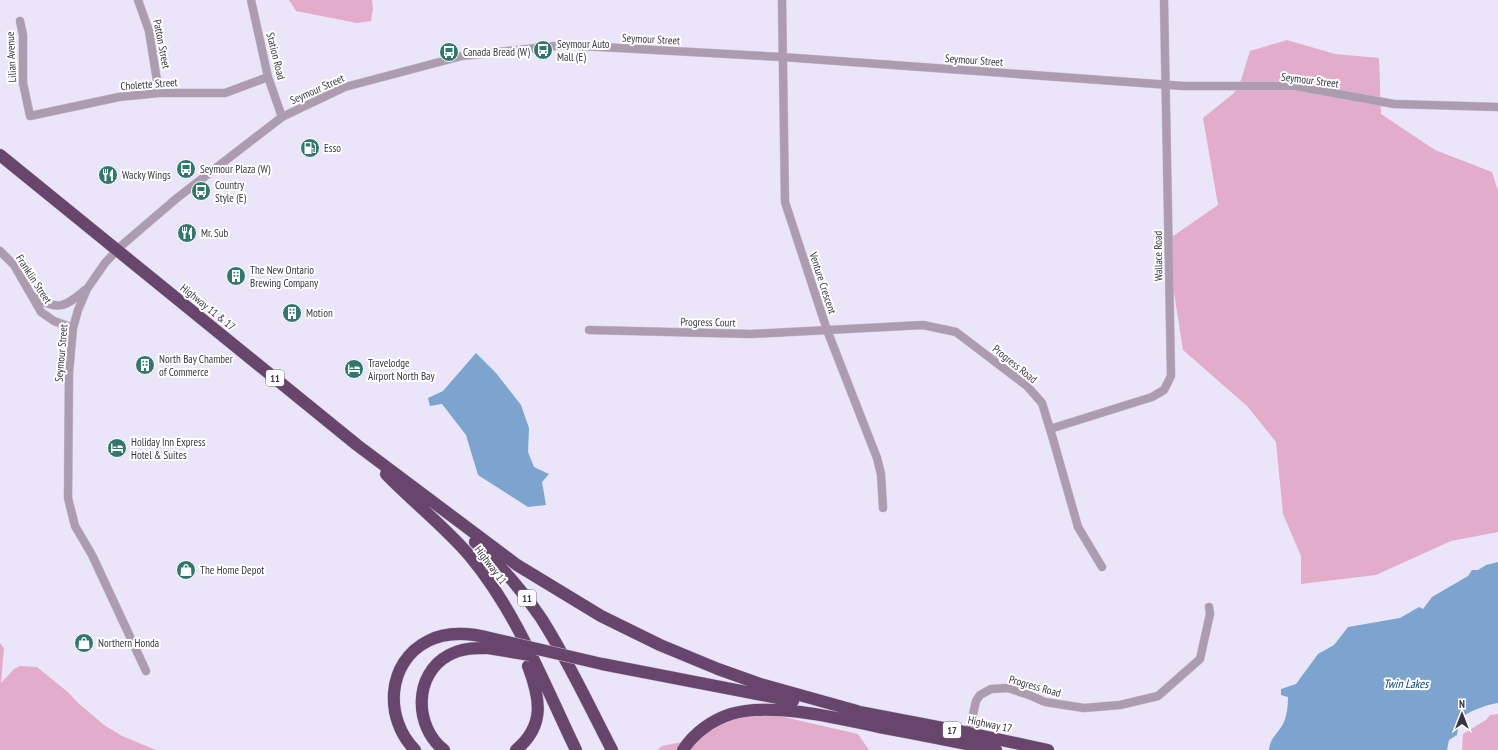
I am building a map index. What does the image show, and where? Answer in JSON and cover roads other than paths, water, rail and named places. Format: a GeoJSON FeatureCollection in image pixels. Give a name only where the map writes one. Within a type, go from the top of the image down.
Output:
{"type":"FeatureCollection","features":[{"type":"Feature","properties":{"kind":"highway","name":"Highway 11 & 17"},"geometry":{"type":"LineString","coordinates":[[0,156],[357,445],[398,481]]}},
{"type":"Feature","properties":{"kind":"highway","name":"Highway 11"},"geometry":{"type":"LineString","coordinates":[[398,481],[446,530],[480,570],[514,622],[576,750]]}},
{"type":"Feature","properties":{"kind":"highway","name":"Highway 11"},"geometry":{"type":"LineString","coordinates":[[398,481],[468,534],[505,571],[524,594],[551,634],[612,750]]}},
{"type":"Feature","properties":{"kind":"highway"},"geometry":{"type":"LineString","coordinates":[[398,481],[517,565],[578,603],[622,627],[660,645],[718,669],[855,716]]}},
{"type":"Feature","properties":{"kind":"highway"},"geometry":{"type":"LineString","coordinates":[[480,570],[528,664],[537,692],[538,710],[534,727],[530,735],[516,750]]}},
{"type":"Feature","properties":{"kind":"highway"},"geometry":{"type":"LineString","coordinates":[[415,750],[407,741],[398,725],[394,707],[394,688],[396,679],[403,663],[420,645],[445,635],[475,635],[489,643],[601,667],[715,686],[855,716]]}},
{"type":"Feature","properties":{"kind":"highway"},"geometry":{"type":"LineString","coordinates":[[444,750],[435,742],[429,733],[422,717],[422,696],[427,679],[441,660],[449,655],[466,648],[489,643]]}},
{"type":"Feature","properties":{"kind":"highway"},"geometry":{"type":"LineString","coordinates":[[683,750],[698,733],[714,721],[740,712],[761,710],[855,716]]}},
{"type":"Feature","properties":{"kind":"highway","name":"Highway 17"},"geometry":{"type":"LineString","coordinates":[[855,716],[996,750]]}},
{"type":"Feature","properties":{"kind":"highway","name":"Highway 17"},"geometry":{"type":"LineString","coordinates":[[967,742],[1048,750]]}},
{"type":"Feature","properties":{"kind":"street","name":"Patton Street"},"geometry":{"type":"LineString","coordinates":[[138,0],[150,32],[160,93]]}},
{"type":"Feature","properties":{"kind":"street","name":"Station Road"},"geometry":{"type":"LineString","coordinates":[[251,0],[268,77],[282,117]]}},
{"type":"Feature","properties":{"kind":"street","name":"Venture Crescent"},"geometry":{"type":"LineString","coordinates":[[782,0],[785,202],[827,330],[877,458],[881,474],[883,508]]}},
{"type":"Feature","properties":{"kind":"street","name":"Wallace Road"},"geometry":{"type":"LineString","coordinates":[[1050,428],[1152,397],[1164,390],[1171,376],[1164,0]]}},
{"type":"Feature","properties":{"kind":"street","name":"Lilian Avenue"},"geometry":{"type":"LineString","coordinates":[[20,21],[23,35],[23,83],[30,116]]}},
{"type":"Feature","properties":{"kind":"street","name":"Seymour Street"},"geometry":{"type":"LineString","coordinates":[[146,671],[92,555],[75,526],[68,498],[69,372],[73,328],[82,299],[99,271],[116,250],[177,198],[282,117],[345,87],[470,56],[564,45],[782,57],[1166,85],[1294,86],[1394,104],[1498,107]]}},
{"type":"Feature","properties":{"kind":"street","name":"Cholette Street"},"geometry":{"type":"LineString","coordinates":[[30,116],[119,97],[160,93],[225,93],[268,77]]}},
{"type":"Feature","properties":{"kind":"street","name":"Franklin Street"},"geometry":{"type":"LineString","coordinates":[[0,251],[14,265],[42,312],[54,321],[73,328]]}},
{"type":"Feature","properties":{"kind":"street"},"geometry":{"type":"LineString","coordinates":[[32,295],[48,305],[61,306],[74,300],[87,289]]}},
{"type":"Feature","properties":{"kind":"street","name":"Progress Road"},"geometry":{"type":"LineString","coordinates":[[827,330],[923,325],[956,332],[1027,386],[1042,403],[1078,526],[1102,567]]}},
{"type":"Feature","properties":{"kind":"street","name":"Progress Court"},"geometry":{"type":"LineString","coordinates":[[589,330],[751,334],[827,330]]}},
{"type":"Feature","properties":{"kind":"street","name":"Progress Road"},"geometry":{"type":"LineString","coordinates":[[967,742],[976,701],[980,695],[991,689],[1008,688],[1045,702],[1084,708],[1120,705],[1158,696],[1200,659],[1210,614],[1209,607]]}},
{"type":"Feature","properties":{"kind":"water"},"geometry":{"type":"Polygon","coordinates":[[[476,353],[496,373],[521,405],[529,428],[528,452],[534,467],[549,474],[542,482],[546,505],[528,507],[478,475],[466,435],[442,404],[430,406],[428,398],[443,391],[476,353]]]}},
{"type":"Feature","properties":{"kind":"water","name":"Twin Lakes"},"geometry":{"type":"Polygon","coordinates":[[[1498,562],[1498,703],[1479,708],[1463,717],[1457,735],[1449,740],[1447,750],[1269,750],[1271,742],[1282,726],[1287,713],[1288,697],[1281,695],[1281,689],[1296,684],[1318,654],[1334,645],[1348,627],[1400,618],[1419,607],[1423,609],[1432,597],[1468,576],[1472,570],[1478,570],[1486,565],[1498,562]]]}},
{"type":"Feature","properties":{"kind":"place","name":"Seymour Auto Mall (E)"},"geometry":{"type":"Point","coordinates":[543,50]}},
{"type":"Feature","properties":{"kind":"place","name":"Canada Bread (W)"},"geometry":{"type":"Point","coordinates":[449,52]}},
{"type":"Feature","properties":{"kind":"place","name":"Esso"},"geometry":{"type":"Point","coordinates":[310,148]}},
{"type":"Feature","properties":{"kind":"place","name":"Seymour Plaza (W)"},"geometry":{"type":"Point","coordinates":[186,169]}},
{"type":"Feature","properties":{"kind":"place","name":"Wacky Wings"},"geometry":{"type":"Point","coordinates":[108,175]}},
{"type":"Feature","properties":{"kind":"place","name":"Country Style (E)"},"geometry":{"type":"Point","coordinates":[201,191]}},
{"type":"Feature","properties":{"kind":"place","name":"Mr. Sub"},"geometry":{"type":"Point","coordinates":[187,233]}},
{"type":"Feature","properties":{"kind":"place","name":"The New Ontario Brewing Company"},"geometry":{"type":"Point","coordinates":[236,276]}},
{"type":"Feature","properties":{"kind":"place","name":"Motion"},"geometry":{"type":"Point","coordinates":[292,313]}},
{"type":"Feature","properties":{"kind":"place","name":"North Bay Chamber of Commerce"},"geometry":{"type":"Point","coordinates":[145,365]}},
{"type":"Feature","properties":{"kind":"place","name":"Travelodge Airport North Bay"},"geometry":{"type":"Point","coordinates":[354,369]}},
{"type":"Feature","properties":{"kind":"place","name":"Holiday Inn Express Hotel & Suites"},"geometry":{"type":"Point","coordinates":[117,448]}},
{"type":"Feature","properties":{"kind":"place","name":"The Home Depot"},"geometry":{"type":"Point","coordinates":[186,570]}},
{"type":"Feature","properties":{"kind":"place","name":"Northern Honda"},"geometry":{"type":"Point","coordinates":[84,643]}}]}
